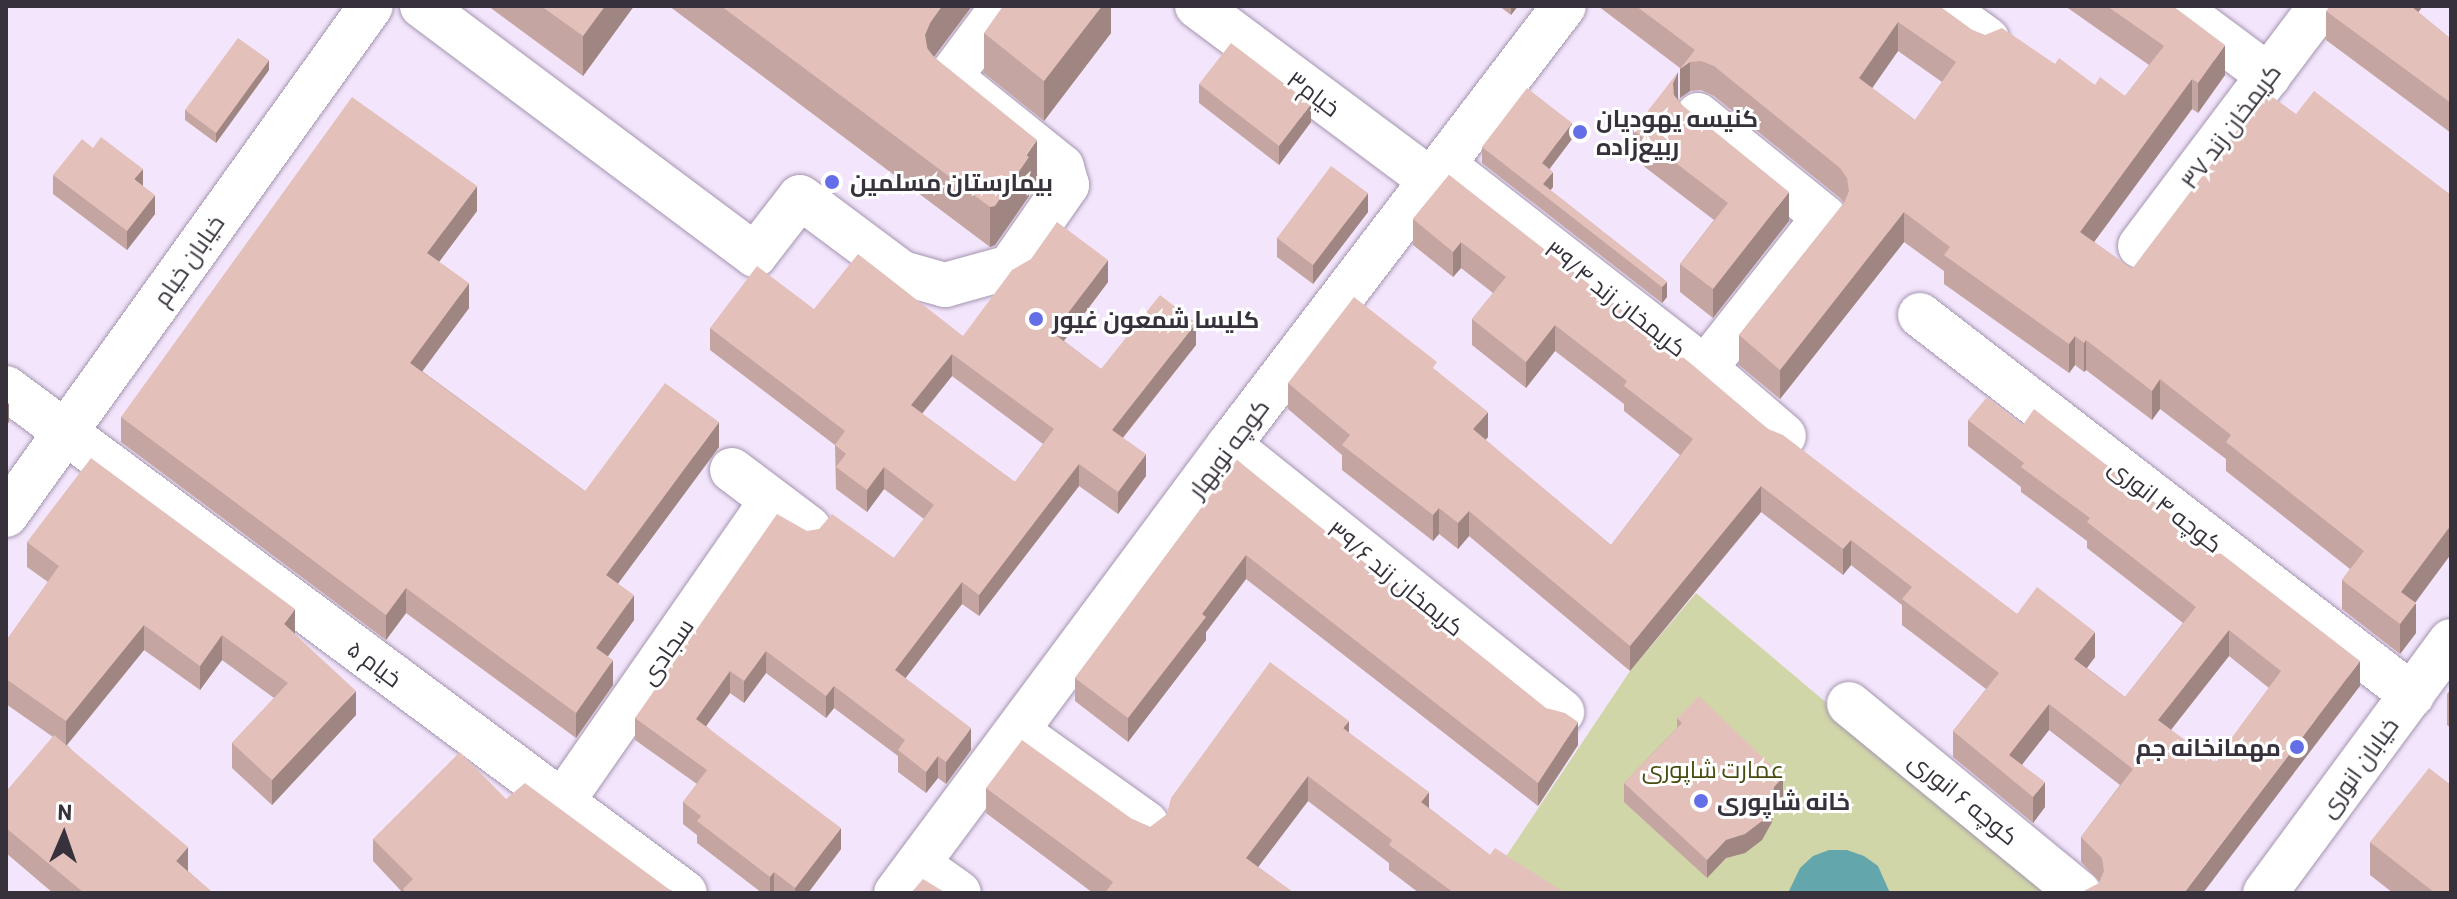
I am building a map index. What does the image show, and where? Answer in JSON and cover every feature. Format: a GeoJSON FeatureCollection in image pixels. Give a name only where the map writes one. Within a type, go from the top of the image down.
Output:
{"type":"FeatureCollection","features":[{"type":"Feature","properties":{"kind":"street","name":"خیابان خیام"},"geometry":{"type":"LineString","coordinates":[[6,515],[371,6]]}},
{"type":"Feature","properties":{"kind":"street"},"geometry":{"type":"LineString","coordinates":[[422,6],[755,255],[800,197],[902,273],[945,285],[1010,267],[1067,185],[1062,167],[950,77],[1003,6]]}},
{"type":"Feature","properties":{"kind":"street","name":"خیام۳"},"geometry":{"type":"LineString","coordinates":[[1197,6],[1438,173]]}},
{"type":"Feature","properties":{"kind":"street","name":"کوچه نوبهار"},"geometry":{"type":"LineString","coordinates":[[907,878],[1229,445],[1564,6]]}},
{"type":"Feature","properties":{"kind":"street"},"geometry":{"type":"LineString","coordinates":[[1941,6],[1987,39]]}},
{"type":"Feature","properties":{"kind":"street","name":"کریمخان زند ۳۷"},"geometry":{"type":"LineString","coordinates":[[2140,246],[2321,6]]}},
{"type":"Feature","properties":{"kind":"street"},"geometry":{"type":"LineString","coordinates":[[2187,15],[2269,76]]}},
{"type":"Feature","properties":{"kind":"street"},"geometry":{"type":"LineString","coordinates":[[1698,115],[1824,217],[1705,368]]}},
{"type":"Feature","properties":{"kind":"street","name":"کریمخان زند ۳۹/۴"},"geometry":{"type":"LineString","coordinates":[[1438,173],[1705,368],[1784,436]]}},
{"type":"Feature","properties":{"kind":"street","name":"کوچه ۴ انوری"},"geometry":{"type":"LineString","coordinates":[[1920,315],[2412,695]]}},
{"type":"Feature","properties":{"kind":"street","name":"۵ خیام"},"geometry":{"type":"LineString","coordinates":[[6,388],[685,893]]}},
{"type":"Feature","properties":{"kind":"street","name":"کریمخان زند ۳۹/۶"},"geometry":{"type":"LineString","coordinates":[[1229,445],[1562,712]]}},
{"type":"Feature","properties":{"kind":"street"},"geometry":{"type":"LineString","coordinates":[[732,470],[809,528]]}},
{"type":"Feature","properties":{"kind":"street","name":"سجادی"},"geometry":{"type":"LineString","coordinates":[[562,802],[771,501]]}},
{"type":"Feature","properties":{"kind":"street","name":"خیابان انوری"},"geometry":{"type":"LineString","coordinates":[[2265,893],[2451,641]]}},
{"type":"Feature","properties":{"kind":"street","name":"کوچه ۶ انوری"},"geometry":{"type":"LineString","coordinates":[[1849,704],[2079,893]]}},
{"type":"Feature","properties":{"kind":"street"},"geometry":{"type":"LineString","coordinates":[[1018,732],[1147,824]]}},
{"type":"Feature","properties":{"kind":"street"},"geometry":{"type":"LineString","coordinates":[[907,878],[959,893]]}},
{"type":"Feature","properties":{"kind":"green space","name":"عمارت شاپوری"},"geometry":{"type":"Polygon","coordinates":[[[1696,593],[2053,893],[1525,893],[1495,873],[1630,671],[1696,593]]]}},
{"type":"Feature","properties":{"kind":"shaded area"},"geometry":{"type":"Polygon","coordinates":[[[1829,850],[1847,850],[1864,856],[1878,866],[1890,893],[1788,893],[1800,868],[1813,856],[1829,850]]]}},
{"type":"Feature","properties":{"kind":"building"},"geometry":{"type":"Polygon","coordinates":[[[541,6],[605,6],[583,36],[541,6]]]}},
{"type":"Feature","properties":{"kind":"building"},"geometry":{"type":"Polygon","coordinates":[[[721,6],[942,6],[925,35],[927,48],[934,57],[1037,140],[995,206],[990,207],[721,6]]]}},
{"type":"Feature","properties":{"kind":"building"},"geometry":{"type":"Polygon","coordinates":[[[1003,6],[1102,6],[1044,81],[984,33],[1003,6]]]}},
{"type":"Feature","properties":{"kind":"building"},"geometry":{"type":"Polygon","coordinates":[[[1636,6],[1939,6],[1972,30],[1985,35],[2002,28],[2055,64],[2059,58],[2095,85],[2100,77],[2125,96],[2164,46],[2107,6],[2173,6],[2225,45],[2198,83],[2192,79],[2080,232],[2132,269],[2266,92],[2296,114],[2314,91],[2451,195],[2451,525],[2401,592],[2416,603],[2400,624],[2342,580],[2364,551],[2226,442],[2231,435],[2160,379],[2152,391],[2086,340],[2084,343],[2075,336],[2069,344],[1944,255],[1950,247],[1904,212],[1780,370],[1739,335],[1844,203],[1849,191],[1847,178],[1840,168],[1714,66],[1701,61],[1690,62],[1680,69],[1695,50],[1636,6]],[[1898,22],[1859,78],[1915,120],[1956,62],[1898,22]]]}},
{"type":"Feature","properties":{"kind":"building"},"geometry":{"type":"Polygon","coordinates":[[[2330,6],[2411,6],[2451,39],[2451,103],[2326,11],[2330,6]]]}},
{"type":"Feature","properties":{"kind":"building"},"geometry":{"type":"Polygon","coordinates":[[[238,38],[269,60],[216,133],[185,110],[238,38]]]}},
{"type":"Feature","properties":{"kind":"building"},"geometry":{"type":"Polygon","coordinates":[[[1231,43],[1311,104],[1279,146],[1199,84],[1231,43]]]}},
{"type":"Feature","properties":{"kind":"building"},"geometry":{"type":"Polygon","coordinates":[[[1678,72],[1673,83],[1674,95],[1682,105],[1789,192],[1713,289],[1680,264],[1728,203],[1633,130],[1678,72]]]}},
{"type":"Feature","properties":{"kind":"building"},"geometry":{"type":"Polygon","coordinates":[[[1527,88],[1572,123],[1542,163],[1553,172],[1543,184],[1667,282],[1662,287],[1482,147],[1527,88]]]}},
{"type":"Feature","properties":{"kind":"building"},"geometry":{"type":"Polygon","coordinates":[[[352,97],[477,186],[427,253],[469,283],[410,363],[585,491],[665,383],[719,422],[606,575],[634,595],[596,648],[613,660],[576,713],[406,588],[386,615],[121,417],[352,97]]]}},
{"type":"Feature","properties":{"kind":"building"},"geometry":{"type":"Polygon","coordinates":[[[101,137],[143,169],[134,179],[155,195],[127,231],[53,175],[82,139],[93,148],[101,137]]]}},
{"type":"Feature","properties":{"kind":"building"},"geometry":{"type":"Polygon","coordinates":[[[1331,166],[1368,193],[1313,265],[1277,238],[1331,166]]]}},
{"type":"Feature","properties":{"kind":"building"},"geometry":{"type":"Polygon","coordinates":[[[1449,175],[1689,362],[1768,429],[1783,435],[2017,614],[2037,587],[2095,632],[2074,659],[2125,697],[2196,607],[2087,522],[2090,518],[2021,467],[2024,463],[1968,420],[1987,397],[2023,425],[2034,409],[2360,661],[2184,893],[2080,893],[2099,883],[2104,871],[2102,858],[2081,837],[2133,769],[2049,704],[2009,755],[2045,782],[2033,797],[1953,731],[1999,673],[1902,599],[1912,587],[1851,540],[1843,549],[1761,486],[1630,646],[1469,511],[1458,523],[1439,508],[1433,515],[1342,445],[1350,435],[1288,383],[1354,297],[1437,362],[1433,368],[1488,412],[1473,429],[1611,545],[1693,439],[1624,386],[1627,381],[1555,325],[1526,362],[1472,319],[1506,277],[1461,242],[1453,252],[1413,219],[1449,175]],[[2229,630],[2158,720],[2214,762],[2281,671],[2229,630]]]}},
{"type":"Feature","properties":{"kind":"building"},"geometry":{"type":"Polygon","coordinates":[[[1057,222],[1108,260],[1053,333],[1101,369],[1160,295],[1196,323],[1112,430],[1146,454],[1118,492],[1079,464],[979,595],[962,582],[895,670],[971,728],[946,762],[938,756],[926,772],[898,750],[905,740],[834,686],[826,696],[766,651],[744,681],[730,671],[696,719],[841,828],[795,888],[774,872],[770,877],[697,821],[701,816],[683,802],[707,770],[635,718],[777,514],[807,531],[819,529],[832,514],[894,558],[934,505],[884,467],[867,490],[836,467],[846,454],[835,445],[845,431],[710,328],[757,266],[814,309],[858,254],[963,336],[1012,270],[1031,259],[1057,222]],[[952,354],[911,405],[1015,482],[1054,429],[952,354]]]}},
{"type":"Feature","properties":{"kind":"building"},"geometry":{"type":"Polygon","coordinates":[[[91,458],[295,609],[284,624],[356,691],[272,780],[232,743],[288,683],[222,635],[200,666],[144,625],[66,721],[6,679],[6,641],[59,566],[27,542],[91,458]]]}},
{"type":"Feature","properties":{"kind":"building"},"geometry":{"type":"Polygon","coordinates":[[[1237,460],[1546,708],[1565,713],[1578,722],[1538,783],[1246,555],[1202,614],[1206,617],[1128,718],[1075,678],[1237,460]]]}},
{"type":"Feature","properties":{"kind":"building"},"geometry":{"type":"Polygon","coordinates":[[[1270,662],[1349,721],[1343,728],[1429,792],[1421,802],[1490,855],[1495,848],[1565,893],[1454,893],[1389,845],[1392,840],[1308,776],[1246,858],[1294,893],[1105,893],[1113,882],[986,788],[1022,740],[1132,819],[1150,827],[1167,814],[1171,798],[1270,662]]]}},
{"type":"Feature","properties":{"kind":"building","name":"خانه شاپوری"},"geometry":{"type":"Polygon","coordinates":[[[1699,696],[1783,777],[1774,787],[1772,803],[1762,821],[1745,834],[1726,840],[1707,860],[1624,783],[1682,723],[1677,718],[1699,696]]]}},
{"type":"Feature","properties":{"kind":"building"},"geometry":{"type":"Polygon","coordinates":[[[54,735],[188,847],[176,861],[213,893],[84,893],[6,828],[6,792],[54,735]]]}},
{"type":"Feature","properties":{"kind":"building"},"geometry":{"type":"Polygon","coordinates":[[[460,752],[506,799],[525,783],[678,893],[407,893],[403,889],[413,879],[373,839],[460,752]]]}},
{"type":"Feature","properties":{"kind":"building"},"geometry":{"type":"Polygon","coordinates":[[[2429,768],[2451,785],[2451,893],[2435,893],[2370,842],[2429,768]]]}},
{"type":"Feature","properties":{"kind":"building"},"geometry":{"type":"Polygon","coordinates":[[[923,879],[946,893],[911,893],[923,879]]]}},
{"type":"Feature","properties":{"kind":"place","name":"کنیسه یهودیان ربیع‌زاده"},"geometry":{"type":"Point","coordinates":[1580,132]}},
{"type":"Feature","properties":{"kind":"place","name":"بیمارستان مسلمین"},"geometry":{"type":"Point","coordinates":[832,182]}},
{"type":"Feature","properties":{"kind":"place","name":"کلیسا شمعون غیور"},"geometry":{"type":"Point","coordinates":[1036,319]}},
{"type":"Feature","properties":{"kind":"place","name":"مهمانخانه جم"},"geometry":{"type":"Point","coordinates":[2297,747]}},
{"type":"Feature","properties":{"kind":"place","name":"خانه شاپوری"},"geometry":{"type":"Point","coordinates":[1701,801]}}]}
